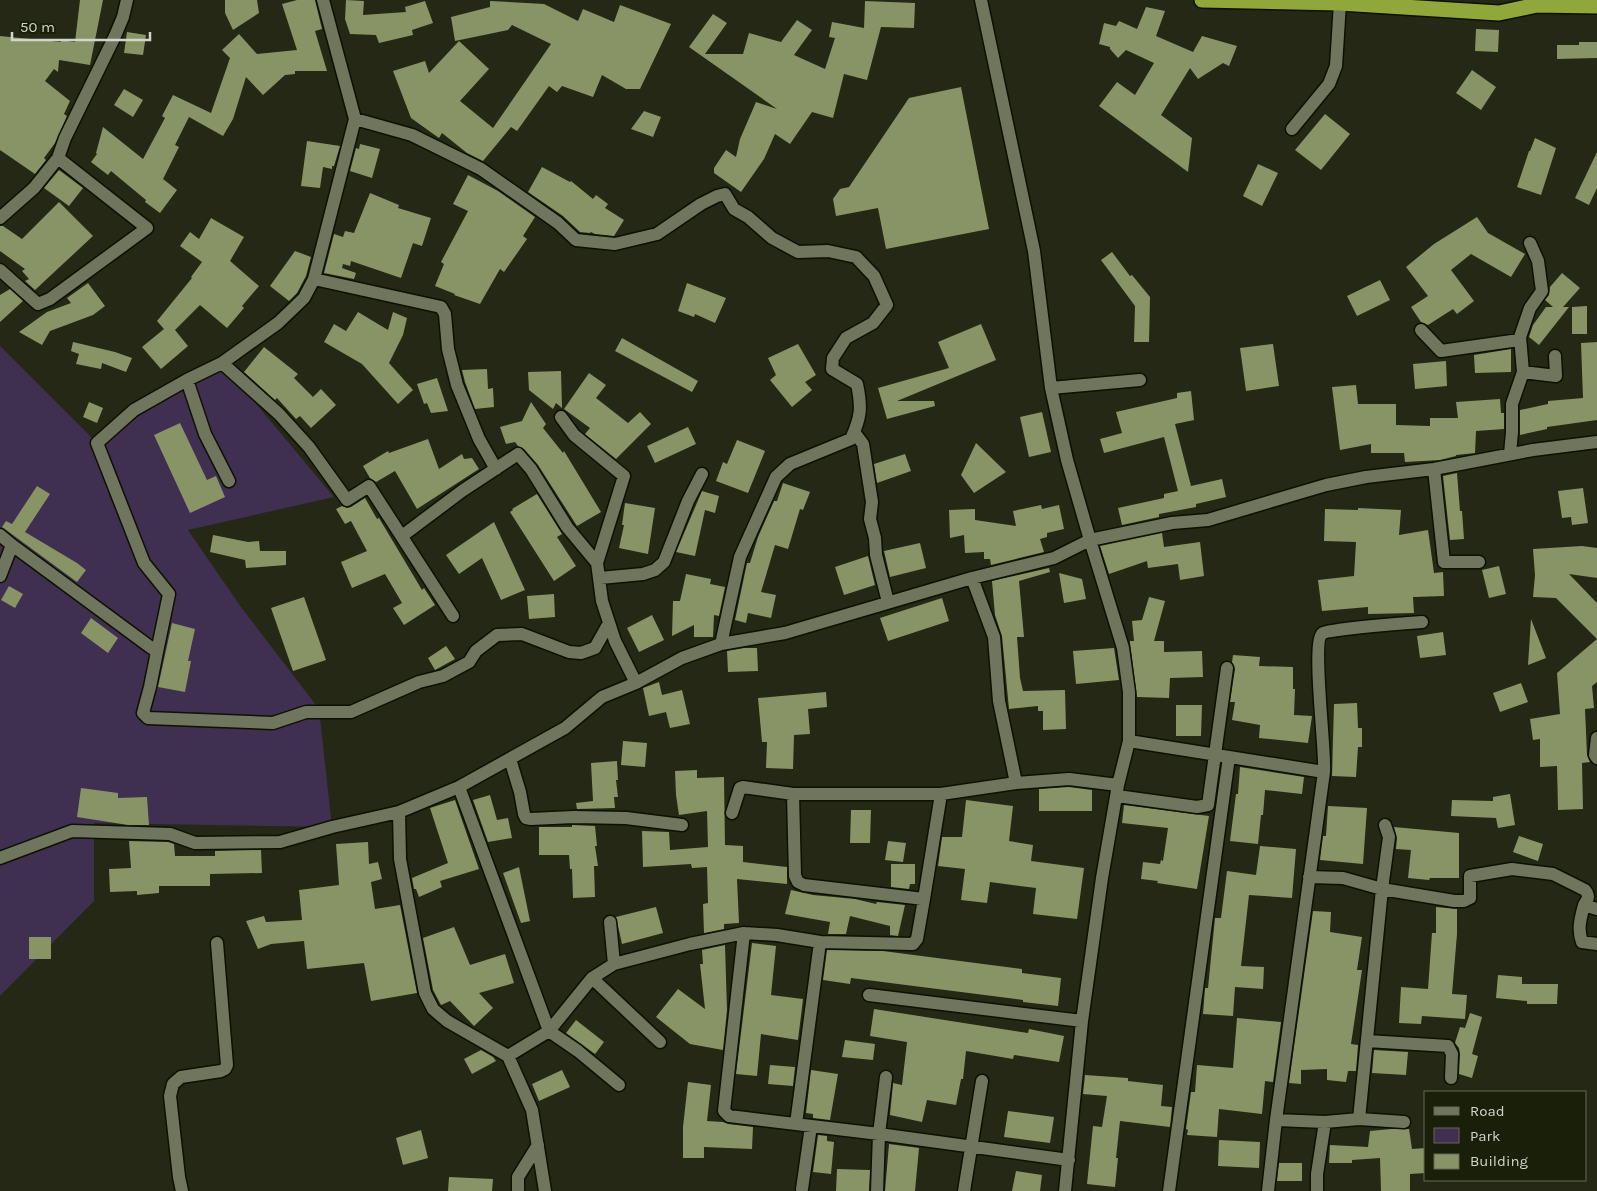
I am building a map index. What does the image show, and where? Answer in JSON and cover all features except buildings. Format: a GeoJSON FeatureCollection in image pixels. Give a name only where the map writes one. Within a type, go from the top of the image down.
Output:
{"type":"FeatureCollection","features":[{"type":"Feature","properties":{"kind":"highway"},"geometry":{"type":"LineString","coordinates":[[1202,0],[1340,3],[1499,13],[1532,3],[1589,4]]}},
{"type":"Feature","properties":{"kind":"street"},"geometry":{"type":"LineString","coordinates":[[0,218],[34,188],[58,158],[65,138],[115,36],[127,0]]}},
{"type":"Feature","properties":{"kind":"street"},"geometry":{"type":"LineString","coordinates":[[323,0],[356,119],[314,279],[304,298],[284,316],[222,363],[134,410],[97,443],[144,563],[169,594],[143,713],[148,718],[273,722],[306,712],[351,712],[420,682],[444,676],[469,662],[476,651],[497,635],[522,634],[570,652],[581,653],[595,648],[609,623]]}},
{"type":"Feature","properties":{"kind":"street"},"geometry":{"type":"LineString","coordinates":[[981,0],[1034,252],[1051,388],[1090,540],[1123,648],[1129,692],[1129,742],[1102,878],[1082,1020],[1065,1191]]}},
{"type":"Feature","properties":{"kind":"street"},"geometry":{"type":"LineString","coordinates":[[1292,130],[1329,84],[1336,66],[1340,3]]}},
{"type":"Feature","properties":{"kind":"street"},"geometry":{"type":"LineString","coordinates":[[356,119],[412,135],[481,169],[558,223],[576,240],[615,244],[657,234],[701,204],[716,196],[725,194],[734,209],[748,217],[772,238],[798,252],[828,251],[856,257],[874,276],[887,305],[873,323],[846,338],[834,358],[832,369],[857,384],[860,400],[860,418],[851,439],[790,464],[776,477],[740,557],[721,644]]}},
{"type":"Feature","properties":{"kind":"street"},"geometry":{"type":"LineString","coordinates":[[0,270],[38,304],[50,299],[146,228],[58,158]]}},
{"type":"Feature","properties":{"kind":"street"},"geometry":{"type":"LineString","coordinates":[[1510,454],[1512,404],[1523,372],[1520,337],[1530,308],[1542,291],[1538,261],[1530,243]]}},
{"type":"Feature","properties":{"kind":"street"},"geometry":{"type":"LineString","coordinates":[[314,279],[441,307],[445,314],[448,349],[457,385],[479,439],[496,469]]}},
{"type":"Feature","properties":{"kind":"street"},"geometry":{"type":"LineString","coordinates":[[1421,330],[1441,351],[1519,340],[1520,337]]}},
{"type":"Feature","properties":{"kind":"street"},"geometry":{"type":"LineString","coordinates":[[1523,372],[1556,376],[1554,356]]}},
{"type":"Feature","properties":{"kind":"street"},"geometry":{"type":"LineString","coordinates":[[222,363],[279,414],[303,440],[347,500],[369,486],[453,616]]}},
{"type":"Feature","properties":{"kind":"street"},"geometry":{"type":"LineString","coordinates":[[188,380],[205,434],[230,481]]}},
{"type":"Feature","properties":{"kind":"street"},"geometry":{"type":"LineString","coordinates":[[1051,388],[1140,380]]}},
{"type":"Feature","properties":{"kind":"street"},"geometry":{"type":"LineString","coordinates":[[561,418],[574,435],[624,476],[597,563]]}},
{"type":"Feature","properties":{"kind":"street"},"geometry":{"type":"LineString","coordinates":[[854,432],[863,444],[872,502],[870,519],[875,538],[876,554],[888,602]]}},
{"type":"Feature","properties":{"kind":"street"},"geometry":{"type":"LineString","coordinates":[[0,858],[72,832],[170,834],[195,843],[280,842],[332,827],[399,812],[459,787],[565,728],[602,696],[636,683],[682,658],[721,644],[785,633],[972,578],[1054,558],[1090,540],[1172,524],[1208,520],[1326,485],[1358,478],[1434,469],[1510,454],[1597,442]]}},
{"type":"Feature","properties":{"kind":"street"},"geometry":{"type":"LineString","coordinates":[[402,536],[462,491],[518,454],[531,469],[567,526],[597,563],[602,601],[609,623],[615,641],[636,683]]}},
{"type":"Feature","properties":{"kind":"street"},"geometry":{"type":"LineString","coordinates":[[1434,469],[1444,562],[1479,562]]}},
{"type":"Feature","properties":{"kind":"street"},"geometry":{"type":"LineString","coordinates":[[600,578],[642,574],[655,570],[664,562],[688,501],[702,474]]}},
{"type":"Feature","properties":{"kind":"street"},"geometry":{"type":"LineString","coordinates":[[0,535],[157,652]]}},
{"type":"Feature","properties":{"kind":"street"},"geometry":{"type":"LineString","coordinates":[[0,576],[12,545]]}},
{"type":"Feature","properties":{"kind":"street"},"geometry":{"type":"LineString","coordinates":[[972,578],[994,637],[999,701],[1016,783]]}},
{"type":"Feature","properties":{"kind":"street"},"geometry":{"type":"LineString","coordinates":[[1268,1191],[1324,772],[1325,760],[1318,655],[1320,637],[1324,633],[1355,627],[1422,622]]}},
{"type":"Feature","properties":{"kind":"street"},"geometry":{"type":"LineString","coordinates":[[732,813],[740,788],[743,787],[793,794],[941,794],[1016,783],[1069,779],[1196,807],[1208,805],[1227,668]]}},
{"type":"Feature","properties":{"kind":"street"},"geometry":{"type":"LineString","coordinates":[[1597,738],[1595,755],[1597,758]]}},
{"type":"Feature","properties":{"kind":"street"},"geometry":{"type":"LineString","coordinates":[[1129,742],[1324,772]]}},
{"type":"Feature","properties":{"kind":"street"},"geometry":{"type":"LineString","coordinates":[[1169,1191],[1229,757]]}},
{"type":"Feature","properties":{"kind":"street"},"geometry":{"type":"LineString","coordinates":[[510,759],[520,792],[524,814],[526,818],[531,820],[574,817],[626,818],[682,825]]}},
{"type":"Feature","properties":{"kind":"street"},"geometry":{"type":"LineString","coordinates":[[459,787],[549,1031],[578,1051],[619,1085]]}},
{"type":"Feature","properties":{"kind":"street"},"geometry":{"type":"LineString","coordinates":[[793,794],[795,876],[798,882],[804,885],[924,899]]}},
{"type":"Feature","properties":{"kind":"street"},"geometry":{"type":"LineString","coordinates":[[508,1056],[549,1031],[592,978],[614,964],[690,944],[744,933],[777,935],[820,942],[913,944],[917,939],[941,794]]}},
{"type":"Feature","properties":{"kind":"street"},"geometry":{"type":"LineString","coordinates":[[399,812],[400,859],[425,993],[433,1009],[447,1021],[508,1056],[532,1110],[546,1191]]}},
{"type":"Feature","properties":{"kind":"street"},"geometry":{"type":"LineString","coordinates":[[1359,1119],[1389,837],[1385,825]]}},
{"type":"Feature","properties":{"kind":"street"},"geometry":{"type":"LineString","coordinates":[[1309,877],[1343,878],[1382,889],[1464,901],[1470,898],[1470,876],[1512,869],[1552,874],[1585,890],[1588,894],[1589,898],[1584,905],[1579,925],[1580,936],[1582,942],[1597,944]]}},
{"type":"Feature","properties":{"kind":"street"},"geometry":{"type":"LineString","coordinates":[[1584,905],[1597,909]]}},
{"type":"Feature","properties":{"kind":"street"},"geometry":{"type":"LineString","coordinates":[[610,922],[614,964]]}},
{"type":"Feature","properties":{"kind":"street"},"geometry":{"type":"LineString","coordinates":[[744,933],[724,1111],[729,1116],[1069,1160]]}},
{"type":"Feature","properties":{"kind":"street"},"geometry":{"type":"LineString","coordinates":[[796,1124],[820,942]]}},
{"type":"Feature","properties":{"kind":"street"},"geometry":{"type":"LineString","coordinates":[[182,1191],[170,1096],[173,1084],[181,1078],[221,1071],[227,1065],[217,943]]}},
{"type":"Feature","properties":{"kind":"street"},"geometry":{"type":"LineString","coordinates":[[592,978],[660,1042]]}},
{"type":"Feature","properties":{"kind":"street"},"geometry":{"type":"LineString","coordinates":[[869,995],[1082,1020]]}},
{"type":"Feature","properties":{"kind":"street"},"geometry":{"type":"LineString","coordinates":[[1367,1041],[1448,1046],[1452,1054],[1451,1078]]}},
{"type":"Feature","properties":{"kind":"street"},"geometry":{"type":"LineString","coordinates":[[877,1191],[879,1134],[886,1076]]}},
{"type":"Feature","properties":{"kind":"street"},"geometry":{"type":"LineString","coordinates":[[964,1191],[982,1082]]}},
{"type":"Feature","properties":{"kind":"street"},"geometry":{"type":"LineString","coordinates":[[1276,1120],[1325,1122],[1359,1119],[1404,1122]]}},
{"type":"Feature","properties":{"kind":"street"},"geometry":{"type":"LineString","coordinates":[[1317,1191],[1325,1122]]}},
{"type":"Feature","properties":{"kind":"street"},"geometry":{"type":"LineString","coordinates":[[802,1189],[811,1126]]}},
{"type":"Feature","properties":{"kind":"street"},"geometry":{"type":"LineString","coordinates":[[518,1191],[518,1176],[538,1145]]}},
{"type":"Feature","properties":{"kind":"green space"},"geometry":{"type":"Polygon","coordinates":[[[0,346],[97,443],[222,363],[334,497],[188,530],[241,607],[319,709],[332,827],[94,823],[94,901],[0,996],[0,346]]]}}]}
